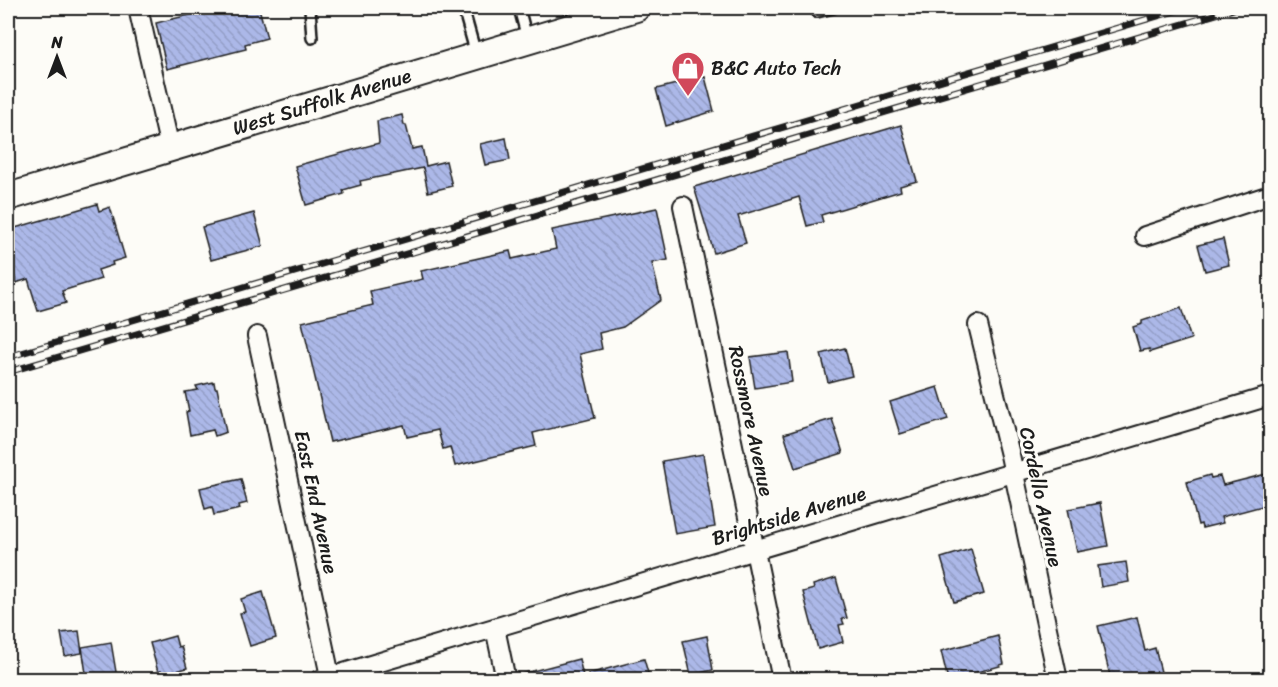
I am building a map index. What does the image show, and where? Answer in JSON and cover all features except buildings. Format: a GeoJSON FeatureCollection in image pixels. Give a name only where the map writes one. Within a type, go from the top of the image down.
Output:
{"type":"FeatureCollection","features":[{"type":"Feature","properties":{"kind":"main road","name":"West Suffolk Avenue"},"geometry":{"type":"LineString","coordinates":[[8,197],[636,8]]}},
{"type":"Feature","properties":{"kind":"street"},"geometry":{"type":"LineString","coordinates":[[138,8],[170,148]]}},
{"type":"Feature","properties":{"kind":"street"},"geometry":{"type":"LineString","coordinates":[[1145,236],[1270,195]]}},
{"type":"Feature","properties":{"kind":"street","name":"Rossmore Avenue"},"geometry":{"type":"LineString","coordinates":[[683,206],[782,680]]}},
{"type":"Feature","properties":{"kind":"street","name":"Cordello Avenue"},"geometry":{"type":"LineString","coordinates":[[978,325],[1013,472],[1058,680]]}},
{"type":"Feature","properties":{"kind":"street","name":"East End Avenue"},"geometry":{"type":"LineString","coordinates":[[257,336],[325,678]]}},
{"type":"Feature","properties":{"kind":"street","name":"Brightside Avenue"},"geometry":{"type":"LineString","coordinates":[[325,678],[1270,396]]}},
{"type":"Feature","properties":{"kind":"street"},"geometry":{"type":"LineString","coordinates":[[495,628],[506,680]]}},
{"type":"Feature","properties":{"kind":"lane"},"geometry":{"type":"LineString","coordinates":[[310,8],[312,38]]}},
{"type":"Feature","properties":{"kind":"lane"},"geometry":{"type":"LineString","coordinates":[[463,8],[477,55]]}},
{"type":"Feature","properties":{"kind":"lane"},"geometry":{"type":"LineString","coordinates":[[519,8],[528,40]]}},
{"type":"Feature","properties":{"kind":"lane"},"geometry":{"type":"LineString","coordinates":[[815,8],[817,12],[833,8]]}},
{"type":"Feature","properties":{"kind":"railway"},"geometry":{"type":"LineString","coordinates":[[8,357],[1185,8]]}},
{"type":"Feature","properties":{"kind":"railway"},"geometry":{"type":"LineString","coordinates":[[8,372],[1237,8]]}},
{"type":"Feature","properties":{"kind":"place","name":"B&C Auto Tech"},"geometry":{"type":"Point","coordinates":[688,97]}}]}
